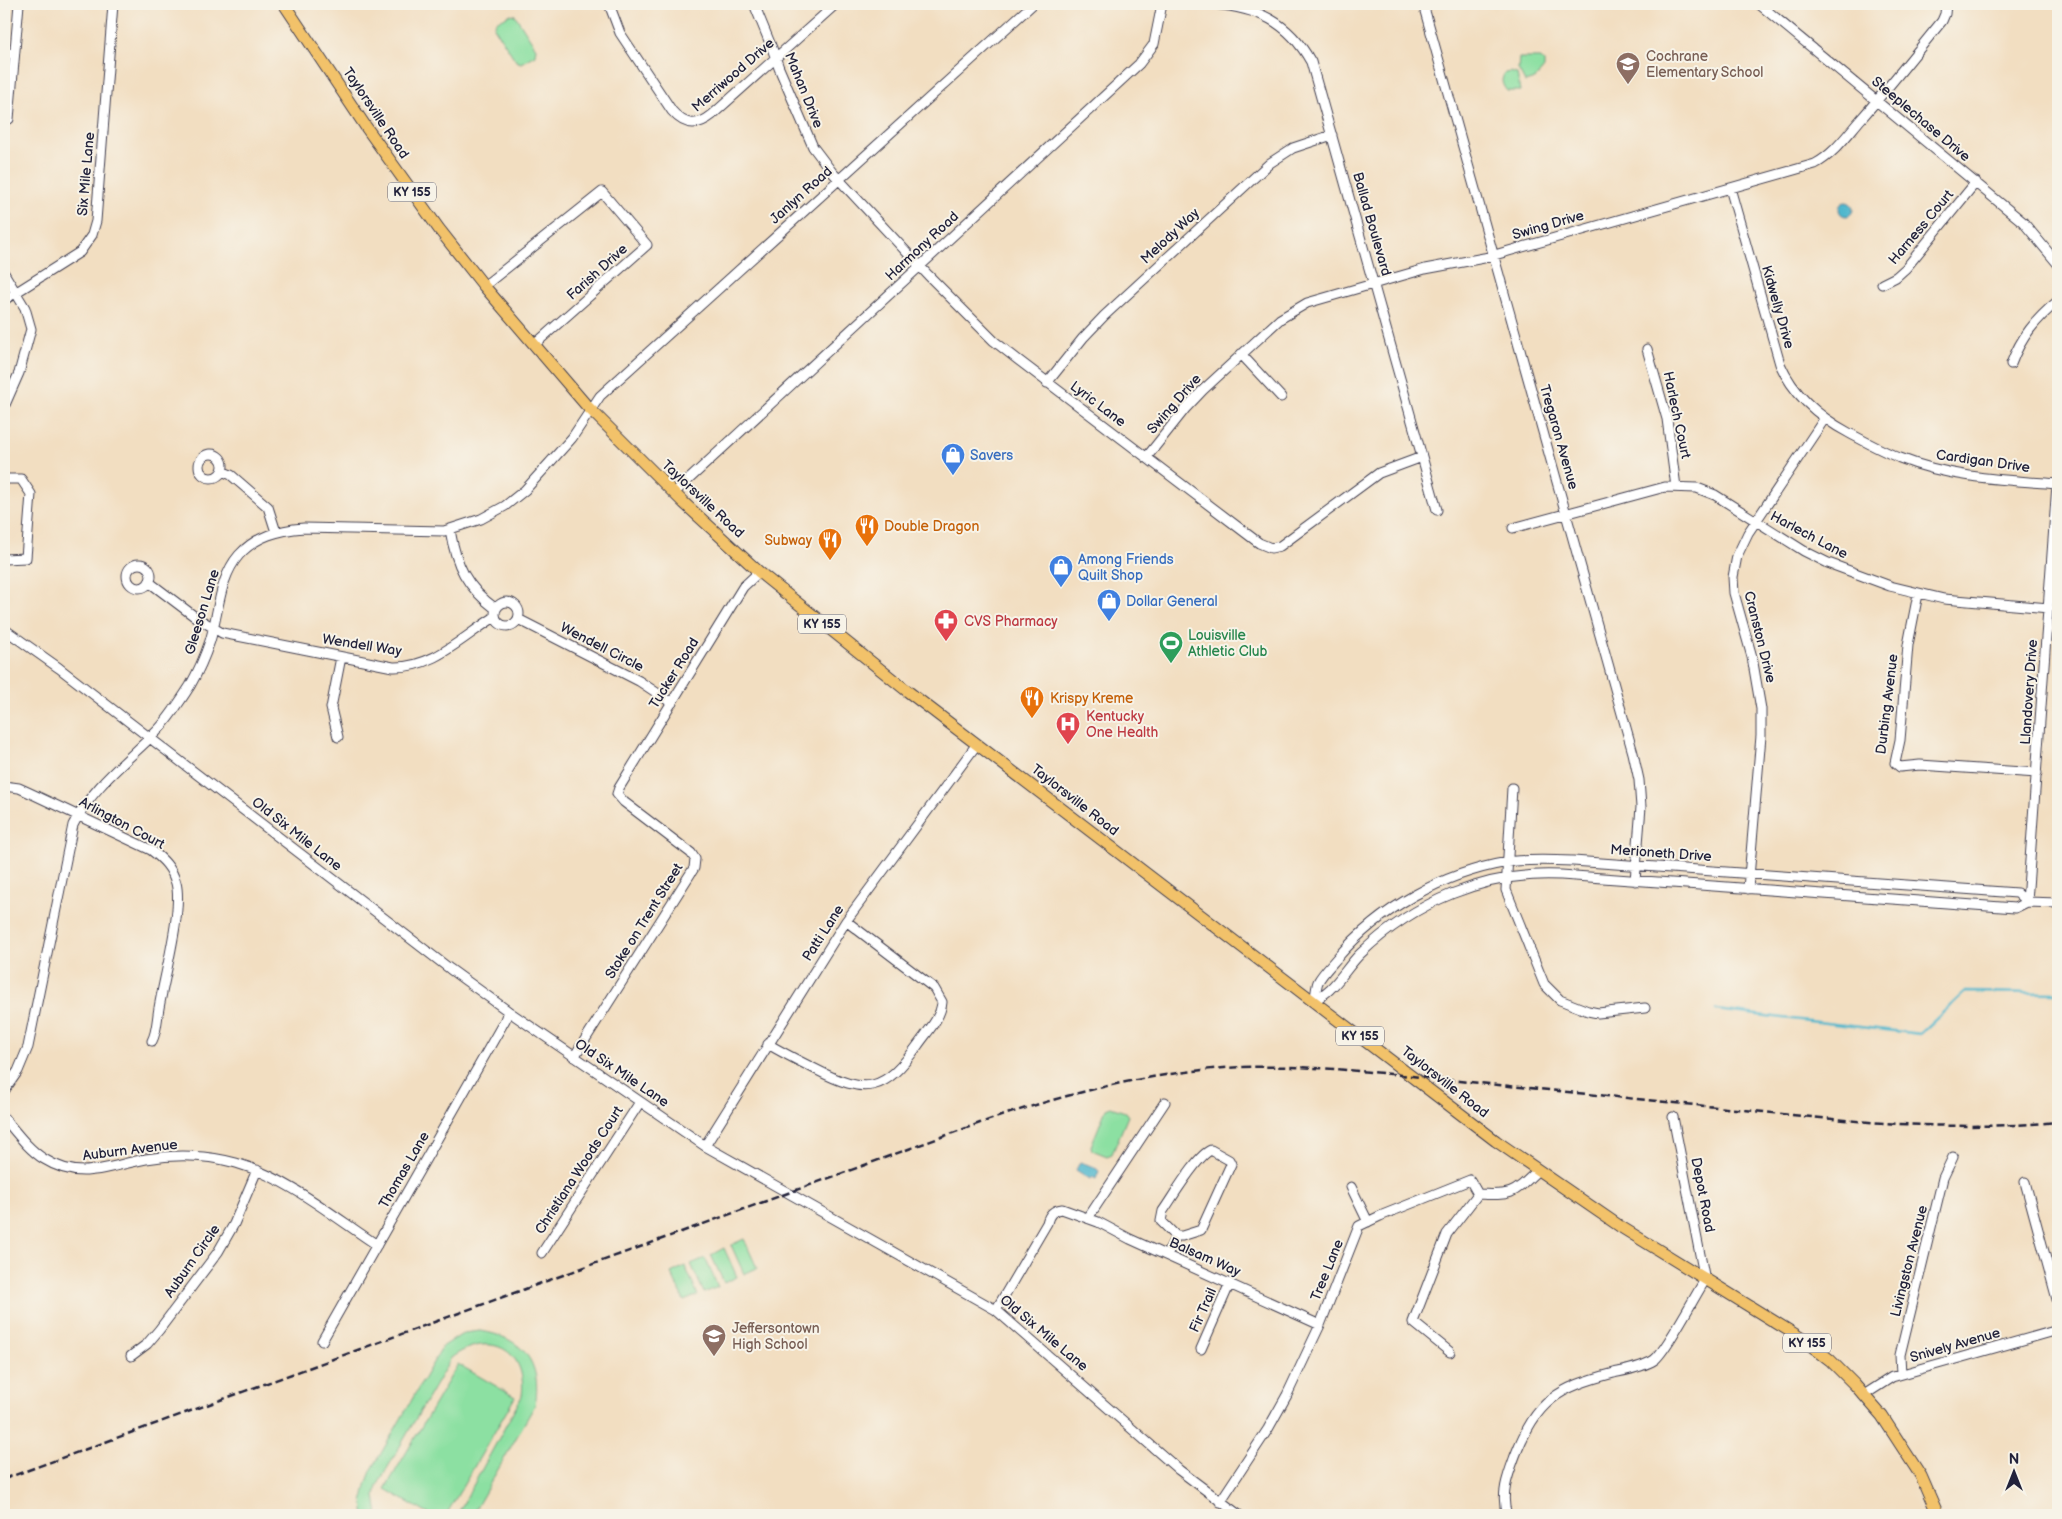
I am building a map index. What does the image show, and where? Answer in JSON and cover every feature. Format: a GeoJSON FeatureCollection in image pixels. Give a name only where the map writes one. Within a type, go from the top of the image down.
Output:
{"type":"FeatureCollection","features":[{"type":"Feature","properties":{"kind":"main road","name":"Taylorsville Road"},"geometry":{"type":"LineString","coordinates":[[284,4],[415,196],[484,286],[534,346],[591,410],[674,493],[759,572],[836,635],[977,744],[1496,1141],[1621,1227],[1801,1338],[1830,1360],[1882,1416],[1904,1447],[1921,1476],[1938,1515]]}},
{"type":"Feature","properties":{"kind":"street"},"geometry":{"type":"LineString","coordinates":[[9,119],[19,4]]}},
{"type":"Feature","properties":{"kind":"street","name":"Six Mile Lane"},"geometry":{"type":"LineString","coordinates":[[4,300],[80,252],[88,242],[94,228],[112,4]]}},
{"type":"Feature","properties":{"kind":"street","name":"Merriwood Drive"},"geometry":{"type":"LineString","coordinates":[[609,4],[620,33],[672,111],[677,117],[688,123],[698,124],[704,121],[836,4]]}},
{"type":"Feature","properties":{"kind":"street","name":"Mahan Drive"},"geometry":{"type":"LineString","coordinates":[[754,4],[809,139],[839,180]]}},
{"type":"Feature","properties":{"kind":"street","name":"Janlyn Road"},"geometry":{"type":"LineString","coordinates":[[591,410],[600,396],[1033,4]]}},
{"type":"Feature","properties":{"kind":"street","name":"Harmony Road"},"geometry":{"type":"LineString","coordinates":[[674,493],[1139,64],[1154,44],[1162,4]]}},
{"type":"Feature","properties":{"kind":"street","name":"Ballad Boulevard"},"geometry":{"type":"LineString","coordinates":[[1213,4],[1242,7],[1263,14],[1292,36],[1311,62],[1437,510]]}},
{"type":"Feature","properties":{"kind":"street","name":"Tregaron Avenue"},"geometry":{"type":"LineString","coordinates":[[1423,4],[1639,780],[1641,807],[1635,881]]}},
{"type":"Feature","properties":{"kind":"street","name":"Steeplechase Drive"},"geometry":{"type":"LineString","coordinates":[[1759,4],[2023,222],[2058,264]]}},
{"type":"Feature","properties":{"kind":"street","name":"Swing Drive"},"geometry":{"type":"LineString","coordinates":[[1146,458],[1185,409],[1241,354],[1290,312],[1307,303],[1442,265],[1493,255],[1814,164],[1822,160],[1834,150],[1877,101],[1942,21],[1946,6]]}},
{"type":"Feature","properties":{"kind":"street"},"geometry":{"type":"LineString","coordinates":[[4,53],[14,54]]}},
{"type":"Feature","properties":{"kind":"street","name":"Melody Way"},"geometry":{"type":"LineString","coordinates":[[1047,383],[1083,338],[1104,316],[1270,163],[1293,148],[1332,135]]}},
{"type":"Feature","properties":{"kind":"street","name":"Lyric Lane"},"geometry":{"type":"LineString","coordinates":[[839,180],[920,267],[994,341],[1259,543],[1271,548],[1285,543],[1379,473],[1422,457]]}},
{"type":"Feature","properties":{"kind":"street","name":"Harness Court"},"geometry":{"type":"LineString","coordinates":[[1882,284],[1906,268],[1976,182]]}},
{"type":"Feature","properties":{"kind":"street","name":"Kidwelly Drive"},"geometry":{"type":"LineString","coordinates":[[1730,188],[1780,364],[1795,390],[1825,418]]}},
{"type":"Feature","properties":{"kind":"street","name":"Farish Drive"},"geometry":{"type":"LineString","coordinates":[[484,286],[602,192],[647,245],[534,346]]}},
{"type":"Feature","properties":{"kind":"street"},"geometry":{"type":"LineString","coordinates":[[4,272],[25,308],[31,329],[19,374],[4,407]]}},
{"type":"Feature","properties":{"kind":"street"},"geometry":{"type":"LineString","coordinates":[[2012,364],[2023,337],[2058,301]]}},
{"type":"Feature","properties":{"kind":"street","name":"Harlech Court"},"geometry":{"type":"LineString","coordinates":[[1647,348],[1666,419],[1676,487]]}},
{"type":"Feature","properties":{"kind":"street"},"geometry":{"type":"LineString","coordinates":[[1241,354],[1281,397]]}},
{"type":"Feature","properties":{"kind":"street","name":"Gleeson Lane"},"geometry":{"type":"LineString","coordinates":[[4,1091],[18,1071],[28,1047],[73,825],[78,815],[98,789],[156,731],[191,684],[200,667],[225,580],[235,560],[252,543],[276,532],[304,528],[412,531],[450,530],[487,516],[516,498],[566,446],[591,410]]}},
{"type":"Feature","properties":{"kind":"street","name":"Cardigan Drive"},"geometry":{"type":"LineString","coordinates":[[1825,418],[1873,446],[1901,459],[1935,469],[1976,477],[2058,484]]}},
{"type":"Feature","properties":{"kind":"street","name":"Cranston Drive"},"geometry":{"type":"LineString","coordinates":[[1748,889],[1761,736],[1761,709],[1752,657],[1734,593],[1733,577],[1740,548],[1755,521],[1825,418]]}},
{"type":"Feature","properties":{"kind":"street"},"geometry":{"type":"LineString","coordinates":[[222,471],[230,475],[268,507],[276,532]]}},
{"type":"Feature","properties":{"kind":"street"},"geometry":{"type":"LineString","coordinates":[[4,479],[21,478],[31,494],[26,558],[4,559]]}},
{"type":"Feature","properties":{"kind":"street","name":"Llandovery Drive"},"geometry":{"type":"LineString","coordinates":[[2027,902],[2058,484]]}},
{"type":"Feature","properties":{"kind":"street","name":"Harlech Lane"},"geometry":{"type":"LineString","coordinates":[[1514,528],[1665,488],[1697,488],[1706,491],[1786,541],[1828,563],[1890,586],[1918,594],[1980,604],[2049,608]]}},
{"type":"Feature","properties":{"kind":"street"},"geometry":{"type":"LineString","coordinates":[[450,530],[456,560],[465,578],[495,613],[499,623],[506,626],[513,624],[518,619]]}},
{"type":"Feature","properties":{"kind":"street","name":"Tucker Road"},"geometry":{"type":"LineString","coordinates":[[618,794],[621,783],[743,587],[759,572]]}},
{"type":"Feature","properties":{"kind":"street","name":"Wendell Way"},"geometry":{"type":"LineString","coordinates":[[149,582],[194,616],[222,632],[393,667],[418,664],[446,652],[495,613]]}},
{"type":"Feature","properties":{"kind":"street","name":"Durbing Avenue"},"geometry":{"type":"LineString","coordinates":[[1918,594],[1908,645],[1900,740],[1895,763],[1900,767],[1920,765],[2037,773]]}},
{"type":"Feature","properties":{"kind":"street","name":"Wendell Circle"},"geometry":{"type":"LineString","coordinates":[[495,613],[502,603],[514,604],[519,610],[518,619],[633,677],[672,702]]}},
{"type":"Feature","properties":{"kind":"street","name":"Old Six Mile Lane"},"geometry":{"type":"LineString","coordinates":[[4,629],[59,668],[508,1011],[574,1057],[705,1146],[996,1310],[1179,1470],[1240,1515]]}},
{"type":"Feature","properties":{"kind":"street"},"geometry":{"type":"LineString","coordinates":[[338,738],[331,708],[341,657]]}},
{"type":"Feature","properties":{"kind":"street","name":"Patti Lane"},"geometry":{"type":"LineString","coordinates":[[705,1146],[846,921],[977,744]]}},
{"type":"Feature","properties":{"kind":"street","name":"Arlington Court"},"geometry":{"type":"LineString","coordinates":[[4,786],[18,788],[151,850],[161,857],[169,867],[176,882],[178,904],[155,1035],[152,1041]]}},
{"type":"Feature","properties":{"kind":"street"},"geometry":{"type":"LineString","coordinates":[[1512,788],[1506,890],[1544,984],[1554,996],[1568,1005],[1588,1012],[1645,1008]]}},
{"type":"Feature","properties":{"kind":"street","name":"Stoke on Trent Street"},"geometry":{"type":"LineString","coordinates":[[574,1057],[695,864],[691,853],[624,802],[618,794]]}},
{"type":"Feature","properties":{"kind":"street","name":"Merioneth Drive"},"geometry":{"type":"LineString","coordinates":[[1314,1001],[1318,982],[1352,941],[1372,924],[1432,885],[1469,872],[1507,862],[1533,860],[1636,865],[2016,893],[2027,902],[2058,903]]}},
{"type":"Feature","properties":{"kind":"street"},"geometry":{"type":"LineString","coordinates":[[1314,1001],[1330,989],[1358,956],[1403,919],[1456,892],[1507,878],[1536,874],[2015,908],[2027,902]]}},
{"type":"Feature","properties":{"kind":"street"},"geometry":{"type":"LineString","coordinates":[[768,1044],[845,1084],[871,1085],[886,1080],[904,1065],[939,1015],[942,1002],[934,988],[846,921]]}},
{"type":"Feature","properties":{"kind":"street","name":"Thomas Lane"},"geometry":{"type":"LineString","coordinates":[[322,1341],[467,1089],[505,1020],[508,1011]]}},
{"type":"Feature","properties":{"kind":"street","name":"Christiana Woods Court"},"geometry":{"type":"LineString","coordinates":[[542,1252],[640,1102]]}},
{"type":"Feature","properties":{"kind":"street"},"geometry":{"type":"LineString","coordinates":[[1088,1218],[1165,1102]]}},
{"type":"Feature","properties":{"kind":"street","name":"Depot Road"},"geometry":{"type":"LineString","coordinates":[[1674,1116],[1705,1280]]}},
{"type":"Feature","properties":{"kind":"street","name":"Auburn Avenue"},"geometry":{"type":"LineString","coordinates":[[4,1118],[35,1152],[52,1163],[73,1170],[95,1171],[145,1159],[178,1156],[210,1158],[236,1163],[257,1170],[290,1188],[377,1245]]}},
{"type":"Feature","properties":{"kind":"street"},"geometry":{"type":"LineString","coordinates":[[1210,1150],[1218,1153],[1232,1164],[1201,1230],[1176,1236],[1161,1220],[1163,1211],[1204,1152],[1210,1150]]}},
{"type":"Feature","properties":{"kind":"street","name":"Livingston Avenue"},"geometry":{"type":"LineString","coordinates":[[1901,1374],[1900,1355],[1943,1178],[1953,1157]]}},
{"type":"Feature","properties":{"kind":"street","name":"Auburn Circle"},"geometry":{"type":"LineString","coordinates":[[131,1356],[147,1344],[160,1330],[218,1252],[234,1224],[257,1170]]}},
{"type":"Feature","properties":{"kind":"street"},"geometry":{"type":"LineString","coordinates":[[1450,1352],[1413,1322],[1448,1234],[1478,1194],[1505,1195],[1519,1188],[1538,1170]]}},
{"type":"Feature","properties":{"kind":"street","name":"Tree Lane"},"geometry":{"type":"LineString","coordinates":[[1220,1502],[1268,1429],[1287,1395],[1320,1325],[1359,1226],[1470,1180],[1478,1194]]}},
{"type":"Feature","properties":{"kind":"street"},"geometry":{"type":"LineString","coordinates":[[2025,1182],[2058,1303]]}},
{"type":"Feature","properties":{"kind":"street"},"geometry":{"type":"LineString","coordinates":[[1351,1187],[1368,1222]]}},
{"type":"Feature","properties":{"kind":"street","name":"Balsam Way"},"geometry":{"type":"LineString","coordinates":[[996,1310],[1052,1212],[1062,1209],[1088,1218],[1320,1325]]}},
{"type":"Feature","properties":{"kind":"street"},"geometry":{"type":"LineString","coordinates":[[1168,1255],[1176,1236]]}},
{"type":"Feature","properties":{"kind":"street"},"geometry":{"type":"LineString","coordinates":[[1507,1515],[1504,1493],[1506,1479],[1533,1418],[1554,1397],[1573,1386],[1655,1360],[1705,1280]]}},
{"type":"Feature","properties":{"kind":"street","name":"Fir Trail"},"geometry":{"type":"LineString","coordinates":[[1201,1349],[1230,1283]]}},
{"type":"Feature","properties":{"kind":"street","name":"Snively Avenue"},"geometry":{"type":"LineString","coordinates":[[1864,1395],[1892,1377],[2058,1330]]}},
{"type":"Feature","properties":{"kind":"green space"},"geometry":{"type":"Polygon","coordinates":[[[511,14],[515,15],[536,48],[535,55],[521,63],[516,61],[494,27],[496,22],[511,14]]]}},
{"type":"Feature","properties":{"kind":"green space"},"geometry":{"type":"Polygon","coordinates":[[[1519,58],[1541,58],[1544,62],[1544,68],[1535,79],[1525,82],[1518,69],[1519,58]]]}},
{"type":"Feature","properties":{"kind":"green space"},"geometry":{"type":"Polygon","coordinates":[[[1505,73],[1517,74],[1520,91],[1507,91],[1504,87],[1502,82],[1503,76],[1505,73]]]}},
{"type":"Feature","properties":{"kind":"green space"},"geometry":{"type":"Polygon","coordinates":[[[1111,1107],[1125,1112],[1128,1116],[1112,1154],[1107,1156],[1092,1150],[1091,1146],[1106,1109],[1111,1107]]]}},
{"type":"Feature","properties":{"kind":"green space"},"geometry":{"type":"Polygon","coordinates":[[[744,1239],[757,1268],[744,1274],[731,1245],[744,1239]]]}},
{"type":"Feature","properties":{"kind":"green space"},"geometry":{"type":"Polygon","coordinates":[[[724,1248],[737,1277],[724,1283],[711,1255],[724,1248]]]}},
{"type":"Feature","properties":{"kind":"green space"},"geometry":{"type":"Polygon","coordinates":[[[705,1258],[718,1287],[704,1293],[691,1264],[705,1258]]]}},
{"type":"Feature","properties":{"kind":"green space"},"geometry":{"type":"Polygon","coordinates":[[[685,1266],[698,1295],[684,1301],[671,1273],[685,1266]]]}},
{"type":"Feature","properties":{"kind":"green space"},"geometry":{"type":"Polygon","coordinates":[[[480,1331],[507,1339],[526,1354],[536,1376],[537,1390],[535,1405],[472,1515],[457,1515],[522,1396],[522,1379],[519,1366],[503,1348],[491,1345],[479,1345],[451,1358],[377,1486],[375,1496],[378,1515],[365,1515],[364,1493],[371,1471],[442,1347],[464,1333],[480,1331]]]}},
{"type":"Feature","properties":{"kind":"green space"},"geometry":{"type":"Polygon","coordinates":[[[458,1364],[515,1397],[446,1515],[430,1515],[385,1489],[458,1364]]]}},
{"type":"Feature","properties":{"kind":"water"},"geometry":{"type":"Polygon","coordinates":[[[1843,202],[1849,202],[1853,209],[1849,216],[1843,216],[1839,212],[1839,206],[1843,202]]]}},
{"type":"Feature","properties":{"kind":"water"},"geometry":{"type":"Polygon","coordinates":[[[1080,1162],[1095,1167],[1099,1171],[1096,1179],[1092,1177],[1090,1179],[1076,1170],[1080,1162]]]}},
{"type":"Feature","properties":{"kind":"waterway"},"geometry":{"type":"LineString","coordinates":[[1716,1010],[1920,1034],[1965,992],[2058,993]]}},
{"type":"Feature","properties":{"kind":"railway"},"geometry":{"type":"LineString","coordinates":[[4,1479],[980,1123],[1070,1095],[1130,1081],[1224,1068],[1313,1068],[1400,1075],[1817,1118],[1897,1124],[1977,1126],[2058,1122]]}},
{"type":"Feature","properties":{"kind":"place","name":"Cochrane Elementary School"},"geometry":{"type":"Point","coordinates":[1628,85]}},
{"type":"Feature","properties":{"kind":"place","name":"Savers"},"geometry":{"type":"Point","coordinates":[953,476]}},
{"type":"Feature","properties":{"kind":"place","name":"Double Dragon"},"geometry":{"type":"Point","coordinates":[867,547]}},
{"type":"Feature","properties":{"kind":"place","name":"Subway"},"geometry":{"type":"Point","coordinates":[830,561]}},
{"type":"Feature","properties":{"kind":"place","name":"Among Friends Quilt Shop"},"geometry":{"type":"Point","coordinates":[1061,588]}},
{"type":"Feature","properties":{"kind":"place","name":"Dollar General"},"geometry":{"type":"Point","coordinates":[1109,622]}},
{"type":"Feature","properties":{"kind":"place","name":"CVS Pharmacy"},"geometry":{"type":"Point","coordinates":[946,642]}},
{"type":"Feature","properties":{"kind":"place","name":"Louisville Athletic Club"},"geometry":{"type":"Point","coordinates":[1171,664]}},
{"type":"Feature","properties":{"kind":"place","name":"Krispy Kreme"},"geometry":{"type":"Point","coordinates":[1032,719]}},
{"type":"Feature","properties":{"kind":"place","name":"Kentucky One Health"},"geometry":{"type":"Point","coordinates":[1068,745]}},
{"type":"Feature","properties":{"kind":"place","name":"Jeffersontown High School"},"geometry":{"type":"Point","coordinates":[714,1357]}}]}
